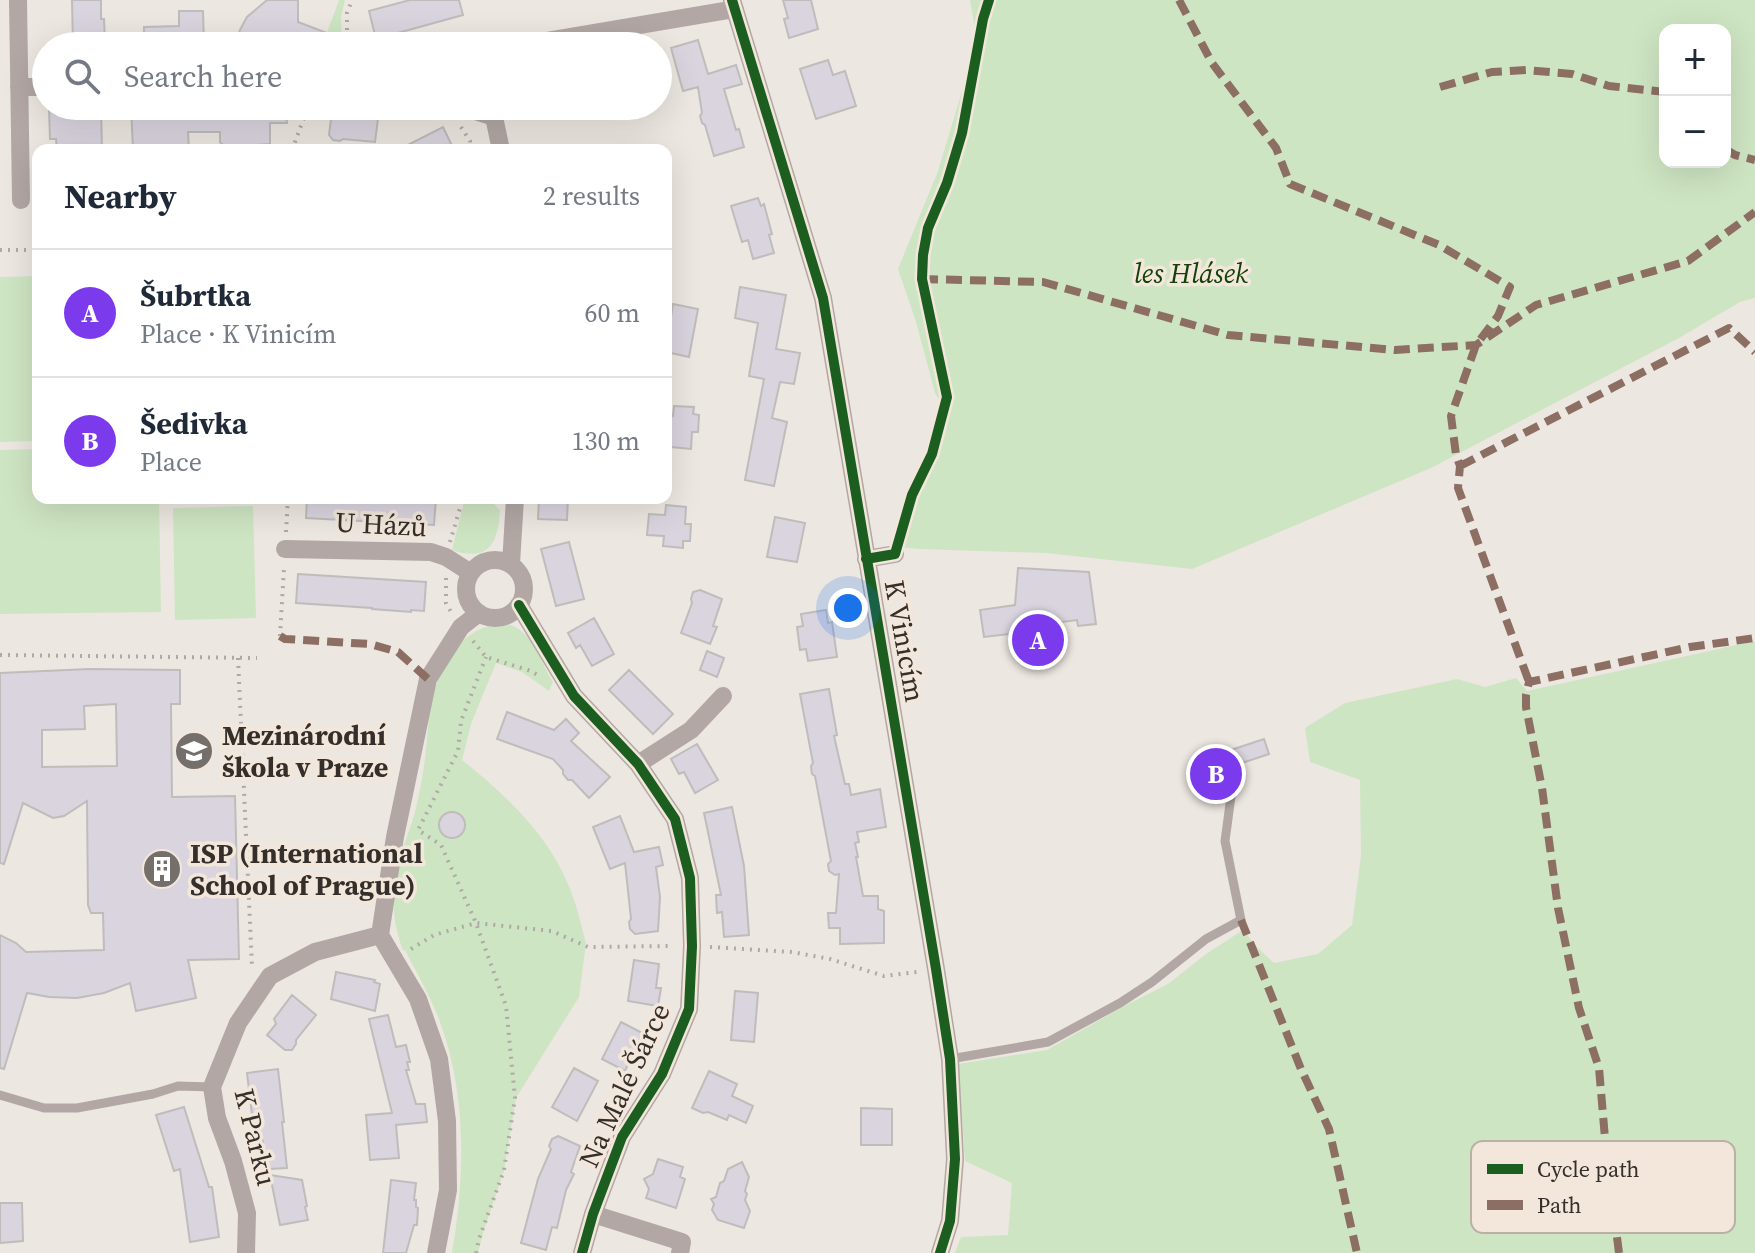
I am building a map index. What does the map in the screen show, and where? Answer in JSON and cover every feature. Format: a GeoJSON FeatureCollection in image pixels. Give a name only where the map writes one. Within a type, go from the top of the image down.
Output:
{"type":"FeatureCollection","features":[{"type":"Feature","properties":{"kind":"street"},"geometry":{"type":"LineString","coordinates":[[18,0],[21,200]]}},
{"type":"Feature","properties":{"kind":"street"},"geometry":{"type":"LineString","coordinates":[[595,32],[733,5]]}},
{"type":"Feature","properties":{"kind":"street","name":"K Vinicím"},"geometry":{"type":"LineString","coordinates":[[733,5],[823,298],[936,969],[950,1059],[955,1159],[950,1221],[940,1253]]}},
{"type":"Feature","properties":{"kind":"street"},"geometry":{"type":"LineString","coordinates":[[19,87],[32,87]]}},
{"type":"Feature","properties":{"kind":"street"},"geometry":{"type":"LineString","coordinates":[[495,120],[500,144]]}},
{"type":"Feature","properties":{"kind":"street","name":"Na Malé Šárce"},"geometry":{"type":"LineString","coordinates":[[515,504],[511,564],[522,578],[523,596],[519,605],[574,696],[638,764],[675,819],[690,878],[692,946],[689,1009],[662,1074],[622,1137],[582,1253]]}},
{"type":"Feature","properties":{"kind":"street","name":"U Házů"},"geometry":{"type":"LineString","coordinates":[[285,549],[431,552],[446,557],[471,573]]}},
{"type":"Feature","properties":{"kind":"street"},"geometry":{"type":"LineString","coordinates":[[866,559],[895,554]]}},
{"type":"Feature","properties":{"kind":"street"},"geometry":{"type":"LineString","coordinates":[[511,564],[493,560],[477,566],[467,581],[466,590],[468,599],[479,613],[487,617],[505,616],[519,605]]}},
{"type":"Feature","properties":{"kind":"street"},"geometry":{"type":"LineString","coordinates":[[436,1253],[448,1190],[447,1121],[439,1059],[418,999],[380,935],[395,837],[428,679],[461,627],[479,613]]}},
{"type":"Feature","properties":{"kind":"street"},"geometry":{"type":"LineString","coordinates":[[638,764],[691,730],[723,696]]}},
{"type":"Feature","properties":{"kind":"street","name":"K Parku"},"geometry":{"type":"LineString","coordinates":[[246,1253],[247,1213],[217,1118],[212,1087],[238,1023],[270,976],[315,952],[380,935]]}},
{"type":"Feature","properties":{"kind":"street"},"geometry":{"type":"LineString","coordinates":[[593,1214],[682,1242],[680,1253]]}},
{"type":"Feature","properties":{"kind":"lane"},"geometry":{"type":"LineString","coordinates":[[950,1059],[1048,1042],[1120,1003],[1206,939],[1241,920],[1225,841],[1232,789]]}},
{"type":"Feature","properties":{"kind":"lane"},"geometry":{"type":"LineString","coordinates":[[0,1095],[44,1108],[77,1108],[153,1094],[178,1086],[212,1087]]}},
{"type":"Feature","properties":{"kind":"path"},"geometry":{"type":"LineString","coordinates":[[347,32],[347,13],[352,0]]}},
{"type":"Feature","properties":{"kind":"path"},"geometry":{"type":"LineString","coordinates":[[294,144],[303,120]]}},
{"type":"Feature","properties":{"kind":"path"},"geometry":{"type":"LineString","coordinates":[[0,250],[32,250]]}},
{"type":"Feature","properties":{"kind":"path"},"geometry":{"type":"LineString","coordinates":[[0,655],[257,658]]}},
{"type":"Feature","properties":{"kind":"path"},"geometry":{"type":"LineString","coordinates":[[476,1253],[504,1170],[515,1098],[506,1006],[476,923],[441,845],[418,830],[458,751],[461,721],[486,657]]}},
{"type":"Feature","properties":{"kind":"path"},"geometry":{"type":"LineString","coordinates":[[238,658],[251,964],[262,988]]}},
{"type":"Feature","properties":{"kind":"path"},"geometry":{"type":"LineString","coordinates":[[393,959],[434,935],[476,923],[552,931],[588,947],[692,946],[792,952],[830,959],[884,976],[936,969]]}},
{"type":"Feature","properties":{"kind":"green space"},"geometry":{"type":"Polygon","coordinates":[[[339,0],[345,0],[342,32],[327,32],[339,0]]]}},
{"type":"Feature","properties":{"kind":"green space","name":"les Hlásek"},"geometry":{"type":"Polygon","coordinates":[[[970,0],[1755,0],[1755,298],[1740,302],[1679,338],[1431,468],[1192,569],[1046,553],[900,547],[912,495],[920,474],[937,447],[944,407],[935,393],[898,269],[938,171],[977,41],[970,0]]]}},
{"type":"Feature","properties":{"kind":"green space"},"geometry":{"type":"Polygon","coordinates":[[[32,276],[32,441],[0,442],[0,277],[32,276]]]}},
{"type":"Feature","properties":{"kind":"green space"},"geometry":{"type":"Polygon","coordinates":[[[32,449],[32,504],[159,504],[161,612],[0,614],[0,450],[32,449]]]}},
{"type":"Feature","properties":{"kind":"green space"},"geometry":{"type":"Polygon","coordinates":[[[464,504],[494,504],[500,510],[497,533],[489,548],[474,554],[452,550],[464,504]]]}},
{"type":"Feature","properties":{"kind":"green space"},"geometry":{"type":"Polygon","coordinates":[[[253,506],[256,618],[175,620],[173,508],[253,506]]]}},
{"type":"Feature","properties":{"kind":"green space"},"geometry":{"type":"Polygon","coordinates":[[[501,623],[520,630],[533,645],[553,682],[549,691],[522,672],[496,663],[471,724],[462,760],[525,817],[550,851],[570,889],[586,943],[579,997],[516,1098],[504,1171],[478,1253],[452,1253],[461,1166],[455,1079],[436,1013],[401,945],[394,915],[394,889],[419,792],[437,682],[459,645],[472,633],[501,623]],[[453,812],[446,814],[439,823],[441,830],[451,837],[457,836],[465,827],[462,816],[453,812]]]}},
{"type":"Feature","properties":{"kind":"green space"},"geometry":{"type":"Polygon","coordinates":[[[1755,641],[1755,1253],[955,1253],[961,1237],[1008,1235],[1012,1183],[965,1161],[958,1064],[1047,1050],[1168,984],[1243,930],[1274,963],[1318,954],[1352,925],[1361,856],[1360,780],[1310,762],[1305,728],[1345,703],[1457,679],[1485,687],[1516,678],[1527,691],[1755,641]]]}},
{"type":"Feature","properties":{"kind":"building"},"geometry":{"type":"Polygon","coordinates":[[[72,0],[101,0],[105,32],[73,32],[72,0]]]}},
{"type":"Feature","properties":{"kind":"building"},"geometry":{"type":"Polygon","coordinates":[[[267,0],[298,0],[298,22],[324,32],[239,32],[247,17],[267,0]]]}},
{"type":"Feature","properties":{"kind":"building"},"geometry":{"type":"Polygon","coordinates":[[[410,0],[459,0],[463,15],[401,32],[374,32],[369,11],[410,0]]]}},
{"type":"Feature","properties":{"kind":"building"},"geometry":{"type":"Polygon","coordinates":[[[783,0],[811,0],[818,29],[789,38],[783,0]]]}},
{"type":"Feature","properties":{"kind":"building"},"geometry":{"type":"Polygon","coordinates":[[[179,11],[203,11],[204,32],[144,32],[144,27],[179,26],[179,11]]]}},
{"type":"Feature","properties":{"kind":"building"},"geometry":{"type":"Polygon","coordinates":[[[698,40],[708,74],[736,65],[742,84],[724,89],[744,147],[714,156],[700,116],[698,87],[683,91],[672,48],[698,40]]]}},
{"type":"Feature","properties":{"kind":"building"},"geometry":{"type":"Polygon","coordinates":[[[828,60],[833,75],[845,71],[856,106],[816,119],[800,69],[828,60]]]}},
{"type":"Feature","properties":{"kind":"building"},"geometry":{"type":"Polygon","coordinates":[[[49,120],[101,120],[102,144],[56,144],[56,139],[50,139],[49,120]]]}},
{"type":"Feature","properties":{"kind":"building"},"geometry":{"type":"Polygon","coordinates":[[[132,120],[287,120],[287,123],[270,123],[270,144],[222,144],[220,132],[188,132],[189,144],[133,144],[132,120]]]}},
{"type":"Feature","properties":{"kind":"building"},"geometry":{"type":"Polygon","coordinates":[[[331,120],[378,120],[375,142],[333,140],[329,135],[331,120]]]}},
{"type":"Feature","properties":{"kind":"building"},"geometry":{"type":"Polygon","coordinates":[[[443,127],[451,144],[410,144],[443,127]]]}},
{"type":"Feature","properties":{"kind":"building"},"geometry":{"type":"Polygon","coordinates":[[[758,198],[761,206],[764,204],[774,253],[753,259],[748,240],[742,242],[731,206],[758,198]]]}},
{"type":"Feature","properties":{"kind":"building"},"geometry":{"type":"Polygon","coordinates":[[[740,287],[786,295],[776,349],[800,353],[794,384],[780,382],[772,418],[787,422],[774,486],[745,480],[764,379],[749,376],[758,323],[735,318],[740,287]]]}},
{"type":"Feature","properties":{"kind":"building"},"geometry":{"type":"Polygon","coordinates":[[[673,304],[698,309],[689,357],[672,353],[673,304]]]}},
{"type":"Feature","properties":{"kind":"building"},"geometry":{"type":"Polygon","coordinates":[[[674,406],[694,407],[693,414],[699,415],[698,432],[692,432],[691,449],[672,447],[674,406]]]}},
{"type":"Feature","properties":{"kind":"building"},"geometry":{"type":"Polygon","coordinates":[[[307,504],[436,504],[434,525],[306,518],[307,504]]]}},
{"type":"Feature","properties":{"kind":"building"},"geometry":{"type":"Polygon","coordinates":[[[539,504],[568,504],[567,520],[538,519],[539,504]]]}},
{"type":"Feature","properties":{"kind":"building"},"geometry":{"type":"Polygon","coordinates":[[[666,505],[686,507],[685,524],[691,524],[690,541],[683,541],[683,548],[663,546],[664,536],[647,535],[649,514],[665,515],[666,505]]]}},
{"type":"Feature","properties":{"kind":"building"},"geometry":{"type":"Polygon","coordinates":[[[775,517],[805,523],[797,562],[767,557],[775,517]]]}},
{"type":"Feature","properties":{"kind":"building"},"geometry":{"type":"Polygon","coordinates":[[[569,542],[584,599],[556,606],[541,549],[569,542]]]}},
{"type":"Feature","properties":{"kind":"building"},"geometry":{"type":"Polygon","coordinates":[[[1018,568],[1089,572],[1096,624],[1078,626],[1077,620],[1046,624],[1050,656],[1030,659],[1026,632],[984,637],[980,610],[1015,605],[1018,568]]]}},
{"type":"Feature","properties":{"kind":"building"},"geometry":{"type":"Polygon","coordinates":[[[298,574],[426,582],[424,611],[296,603],[298,574]]]}},
{"type":"Feature","properties":{"kind":"building"},"geometry":{"type":"Polygon","coordinates":[[[700,590],[722,599],[710,644],[681,633],[693,592],[700,590]]]}},
{"type":"Feature","properties":{"kind":"building"},"geometry":{"type":"Polygon","coordinates":[[[826,610],[828,623],[832,622],[837,657],[808,661],[806,649],[800,650],[797,627],[803,626],[801,614],[826,610]]]}},
{"type":"Feature","properties":{"kind":"building"},"geometry":{"type":"Polygon","coordinates":[[[594,618],[614,654],[592,666],[580,645],[576,648],[568,633],[594,618]]]}},
{"type":"Feature","properties":{"kind":"building"},"geometry":{"type":"Polygon","coordinates":[[[707,651],[724,658],[717,677],[700,670],[707,651]]]}},
{"type":"Feature","properties":{"kind":"building","name":"ISP (International School of Prague)"},"geometry":{"type":"Polygon","coordinates":[[[89,669],[180,670],[180,704],[171,704],[172,797],[235,796],[239,959],[188,960],[196,998],[136,1011],[130,983],[104,993],[77,998],[27,993],[4,1069],[0,1068],[0,935],[26,952],[104,950],[103,913],[91,913],[88,905],[87,801],[64,816],[53,818],[23,803],[4,864],[0,863],[0,673],[89,669]],[[116,704],[84,706],[85,729],[42,730],[42,767],[117,766],[116,704]]]}},
{"type":"Feature","properties":{"kind":"building"},"geometry":{"type":"Polygon","coordinates":[[[629,670],[673,714],[653,734],[609,690],[629,670]]]}},
{"type":"Feature","properties":{"kind":"building"},"geometry":{"type":"Polygon","coordinates":[[[829,689],[837,735],[834,736],[845,784],[849,784],[851,795],[880,789],[886,827],[857,832],[859,842],[855,843],[863,896],[878,896],[878,909],[884,911],[884,943],[840,944],[840,928],[829,928],[828,913],[836,913],[839,874],[829,871],[831,861],[815,776],[812,774],[813,763],[800,694],[829,689]]]}},
{"type":"Feature","properties":{"kind":"building"},"geometry":{"type":"Polygon","coordinates":[[[507,712],[554,730],[566,719],[579,733],[571,741],[610,777],[589,798],[572,780],[568,780],[553,759],[497,739],[507,712]]]}},
{"type":"Feature","properties":{"kind":"building"},"geometry":{"type":"Polygon","coordinates":[[[1264,739],[1269,754],[1227,768],[1228,772],[1210,778],[1204,759],[1264,739]]]}},
{"type":"Feature","properties":{"kind":"building"},"geometry":{"type":"Polygon","coordinates":[[[697,744],[718,780],[695,793],[684,772],[679,774],[671,759],[697,744]]]}},
{"type":"Feature","properties":{"kind":"building"},"geometry":{"type":"Polygon","coordinates":[[[732,807],[744,866],[749,935],[724,937],[722,912],[717,913],[716,895],[721,895],[704,813],[732,807]]]}},
{"type":"Feature","properties":{"kind":"building"},"geometry":{"type":"Polygon","coordinates":[[[452,812],[461,816],[465,825],[461,834],[452,838],[443,834],[439,825],[443,816],[452,812]]]}},
{"type":"Feature","properties":{"kind":"building"},"geometry":{"type":"Polygon","coordinates":[[[620,816],[634,852],[659,847],[663,865],[656,867],[660,897],[658,931],[635,934],[630,929],[625,863],[610,869],[593,827],[620,816]]]}},
{"type":"Feature","properties":{"kind":"building"},"geometry":{"type":"Polygon","coordinates":[[[634,960],[659,964],[656,988],[661,988],[658,1006],[628,1001],[634,960]]]}},
{"type":"Feature","properties":{"kind":"building"},"geometry":{"type":"Polygon","coordinates":[[[336,972],[375,980],[380,984],[375,1011],[331,999],[336,972]]]}},
{"type":"Feature","properties":{"kind":"building"},"geometry":{"type":"Polygon","coordinates":[[[735,991],[758,993],[754,1042],[731,1040],[735,991]]]}},
{"type":"Feature","properties":{"kind":"building"},"geometry":{"type":"Polygon","coordinates":[[[292,995],[316,1015],[292,1050],[285,1050],[267,1035],[276,1024],[274,1019],[292,995]]]}},
{"type":"Feature","properties":{"kind":"building"},"geometry":{"type":"Polygon","coordinates":[[[388,1015],[396,1047],[406,1045],[410,1062],[407,1062],[409,1070],[406,1070],[416,1104],[425,1104],[427,1122],[396,1125],[399,1158],[370,1160],[366,1115],[392,1113],[369,1019],[388,1015]]]}},
{"type":"Feature","properties":{"kind":"building"},"geometry":{"type":"Polygon","coordinates":[[[621,1022],[648,1036],[640,1052],[635,1050],[625,1071],[602,1059],[621,1022]]]}},
{"type":"Feature","properties":{"kind":"building"},"geometry":{"type":"Polygon","coordinates":[[[574,1068],[598,1081],[577,1121],[552,1107],[574,1068]]]}},
{"type":"Feature","properties":{"kind":"building"},"geometry":{"type":"Polygon","coordinates":[[[278,1069],[287,1168],[269,1169],[262,1138],[255,1139],[247,1073],[278,1069]]]}},
{"type":"Feature","properties":{"kind":"building"},"geometry":{"type":"Polygon","coordinates":[[[709,1071],[737,1084],[732,1096],[753,1106],[746,1123],[729,1115],[727,1120],[692,1108],[709,1071]]]}},
{"type":"Feature","properties":{"kind":"building"},"geometry":{"type":"Polygon","coordinates":[[[184,1107],[209,1187],[212,1187],[219,1237],[190,1242],[180,1169],[174,1171],[156,1115],[184,1107]]]}},
{"type":"Feature","properties":{"kind":"building"},"geometry":{"type":"Polygon","coordinates":[[[861,1108],[892,1109],[892,1145],[861,1145],[861,1108]]]}},
{"type":"Feature","properties":{"kind":"building"},"geometry":{"type":"Polygon","coordinates":[[[558,1136],[580,1146],[557,1228],[552,1227],[546,1250],[521,1243],[538,1179],[551,1149],[549,1146],[552,1139],[558,1136]]]}},
{"type":"Feature","properties":{"kind":"building"},"geometry":{"type":"Polygon","coordinates":[[[658,1159],[683,1167],[680,1177],[685,1179],[676,1208],[646,1198],[649,1189],[644,1179],[653,1174],[658,1159]]]}},
{"type":"Feature","properties":{"kind":"building"},"geometry":{"type":"Polygon","coordinates":[[[742,1162],[749,1177],[745,1200],[750,1211],[744,1228],[718,1220],[712,1210],[714,1204],[711,1199],[716,1197],[728,1169],[742,1162]]]}},
{"type":"Feature","properties":{"kind":"building"},"geometry":{"type":"Polygon","coordinates":[[[270,1175],[302,1180],[308,1220],[280,1225],[270,1175]]]}},
{"type":"Feature","properties":{"kind":"building"},"geometry":{"type":"Polygon","coordinates":[[[391,1180],[416,1183],[414,1200],[418,1208],[417,1225],[414,1225],[406,1253],[383,1253],[391,1180]]]}},
{"type":"Feature","properties":{"kind":"building"},"geometry":{"type":"Polygon","coordinates":[[[0,1203],[22,1203],[23,1241],[0,1243],[0,1203]]]}},
{"type":"Feature","properties":{"kind":"marked path"},"geometry":{"type":"LineString","coordinates":[[1179,0],[1212,63],[1276,148],[1290,184],[1439,245],[1510,287],[1498,316],[1476,345],[1451,416],[1460,466],[1458,488],[1529,682]]}},
{"type":"Feature","properties":{"kind":"marked path"},"geometry":{"type":"LineString","coordinates":[[1440,87],[1492,72],[1526,70],[1572,74],[1609,86],[1659,91]]}},
{"type":"Feature","properties":{"kind":"marked path"},"geometry":{"type":"LineString","coordinates":[[1731,153],[1755,160]]}},
{"type":"Feature","properties":{"kind":"marked path"},"geometry":{"type":"LineString","coordinates":[[922,279],[1043,282],[1228,335],[1395,350],[1476,345],[1536,305],[1688,261],[1755,212]]}},
{"type":"Feature","properties":{"kind":"marked path"},"geometry":{"type":"LineString","coordinates":[[1460,466],[1729,328],[1755,352]]}},
{"type":"Feature","properties":{"kind":"marked path"},"geometry":{"type":"LineString","coordinates":[[280,636],[285,639],[370,644],[398,652],[428,679]]}},
{"type":"Feature","properties":{"kind":"marked path"},"geometry":{"type":"LineString","coordinates":[[1605,1141],[1599,1068],[1579,1008],[1558,908],[1542,788],[1526,707],[1529,682],[1690,647],[1755,638]]}},
{"type":"Feature","properties":{"kind":"marked path"},"geometry":{"type":"LineString","coordinates":[[1241,920],[1301,1069],[1329,1129],[1357,1253]]}},
{"type":"Feature","properties":{"kind":"marked path"},"geometry":{"type":"LineString","coordinates":[[1616,1233],[1619,1253]]}},
{"type":"Feature","properties":{"kind":"cycle path"},"geometry":{"type":"LineString","coordinates":[[732,0],[823,298],[936,969],[950,1059],[955,1159],[950,1221],[940,1253]]}},
{"type":"Feature","properties":{"kind":"cycle path"},"geometry":{"type":"LineString","coordinates":[[866,559],[895,554],[912,495],[932,454],[947,397],[922,279],[923,255],[928,228],[947,183],[962,133],[989,0]]}},
{"type":"Feature","properties":{"kind":"cycle path"},"geometry":{"type":"LineString","coordinates":[[519,605],[574,696],[638,764],[675,819],[690,878],[692,946],[689,1009],[662,1074],[622,1137],[582,1253]]}},
{"type":"Feature","properties":{"kind":"place","name":"Šubrtka"},"geometry":{"type":"Point","coordinates":[1038,640]}},
{"type":"Feature","properties":{"kind":"place","name":"Mezinárodní škola v Praze"},"geometry":{"type":"Point","coordinates":[194,751]}},
{"type":"Feature","properties":{"kind":"place","name":"Šedivka"},"geometry":{"type":"Point","coordinates":[1216,774]}},
{"type":"Feature","properties":{"kind":"place","name":"ISP (International School of Prague)"},"geometry":{"type":"Point","coordinates":[162,869]}}]}
